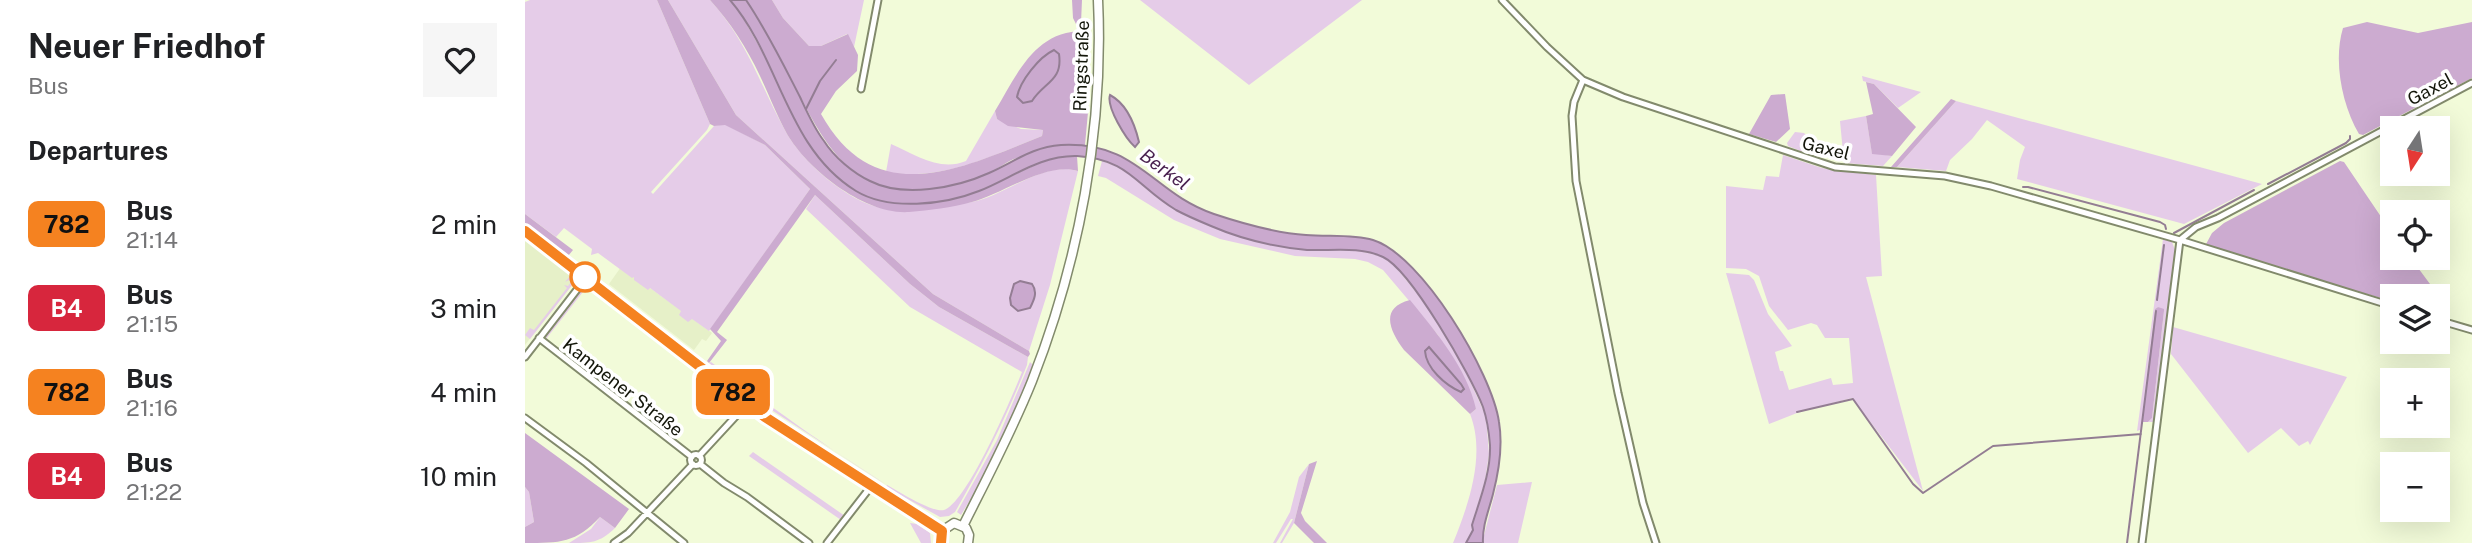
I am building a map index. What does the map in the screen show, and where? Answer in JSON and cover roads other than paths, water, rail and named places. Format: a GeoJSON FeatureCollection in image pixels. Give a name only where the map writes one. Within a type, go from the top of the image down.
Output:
{"type":"FeatureCollection","features":[{"type":"Feature","properties":{"kind":"main road","name":"Ringstraße"},"geometry":{"type":"LineString","coordinates":[[963,526],[1002,449],[1042,353],[1075,243],[1094,133],[1098,78],[1098,0]]}},
{"type":"Feature","properties":{"kind":"main road"},"geometry":{"type":"LineString","coordinates":[[941,543],[942,531],[954,523],[968,531],[968,543]]}},
{"type":"Feature","properties":{"kind":"street"},"geometry":{"type":"LineString","coordinates":[[861,89],[878,0]]}},
{"type":"Feature","properties":{"kind":"street","name":"Gaxel"},"geometry":{"type":"LineString","coordinates":[[1502,0],[1583,80],[1623,97],[1824,164],[1967,180],[2180,240],[2196,227],[2218,218],[2472,83]]}},
{"type":"Feature","properties":{"kind":"street"},"geometry":{"type":"LineString","coordinates":[[1583,80],[1574,102],[1572,116],[1576,181],[1621,406],[1655,543]]}},
{"type":"Feature","properties":{"kind":"street"},"geometry":{"type":"LineString","coordinates":[[525,231],[748,403],[942,531]]}},
{"type":"Feature","properties":{"kind":"street"},"geometry":{"type":"LineString","coordinates":[[2141,543],[2180,240],[2380,302]]}},
{"type":"Feature","properties":{"kind":"street"},"geometry":{"type":"LineString","coordinates":[[525,355],[586,278]]}},
{"type":"Feature","properties":{"kind":"street"},"geometry":{"type":"LineString","coordinates":[[2450,324],[2472,330]]}},
{"type":"Feature","properties":{"kind":"street","name":"Kampener Straße"},"geometry":{"type":"LineString","coordinates":[[539,338],[692,457]]}},
{"type":"Feature","properties":{"kind":"street"},"geometry":{"type":"LineString","coordinates":[[614,543],[628,533],[697,464],[699,456],[748,403]]}},
{"type":"Feature","properties":{"kind":"street"},"geometry":{"type":"LineString","coordinates":[[525,418],[684,543]]}},
{"type":"Feature","properties":{"kind":"street"},"geometry":{"type":"LineString","coordinates":[[699,456],[692,457],[697,464],[809,543]]}},
{"type":"Feature","properties":{"kind":"street"},"geometry":{"type":"LineString","coordinates":[[827,543],[871,485]]}},
{"type":"Feature","properties":{"kind":"waterway"},"geometry":{"type":"LineString","coordinates":[[806,109],[820,81],[836,60]]}},
{"type":"Feature","properties":{"kind":"waterway"},"geometry":{"type":"LineString","coordinates":[[2268,184],[2346,143],[2350,136]]}},
{"type":"Feature","properties":{"kind":"waterway"},"geometry":{"type":"LineString","coordinates":[[2023,187],[2160,222],[2166,229]]}},
{"type":"Feature","properties":{"kind":"waterway"},"geometry":{"type":"LineString","coordinates":[[2174,233],[2254,190]]}},
{"type":"Feature","properties":{"kind":"waterway"},"geometry":{"type":"LineString","coordinates":[[2157,300],[2164,245]]}},
{"type":"Feature","properties":{"kind":"waterway"},"geometry":{"type":"LineString","coordinates":[[2127,543],[2156,311]]}},
{"type":"Feature","properties":{"kind":"waterway"},"geometry":{"type":"LineString","coordinates":[[1797,412],[1853,399],[1913,484],[1923,493],[1993,446],[2141,434]]}},
{"type":"Feature","properties":{"kind":"water label","name":"Berkel"},"geometry":{"type":"Point","coordinates":[1165,169]}}]}
